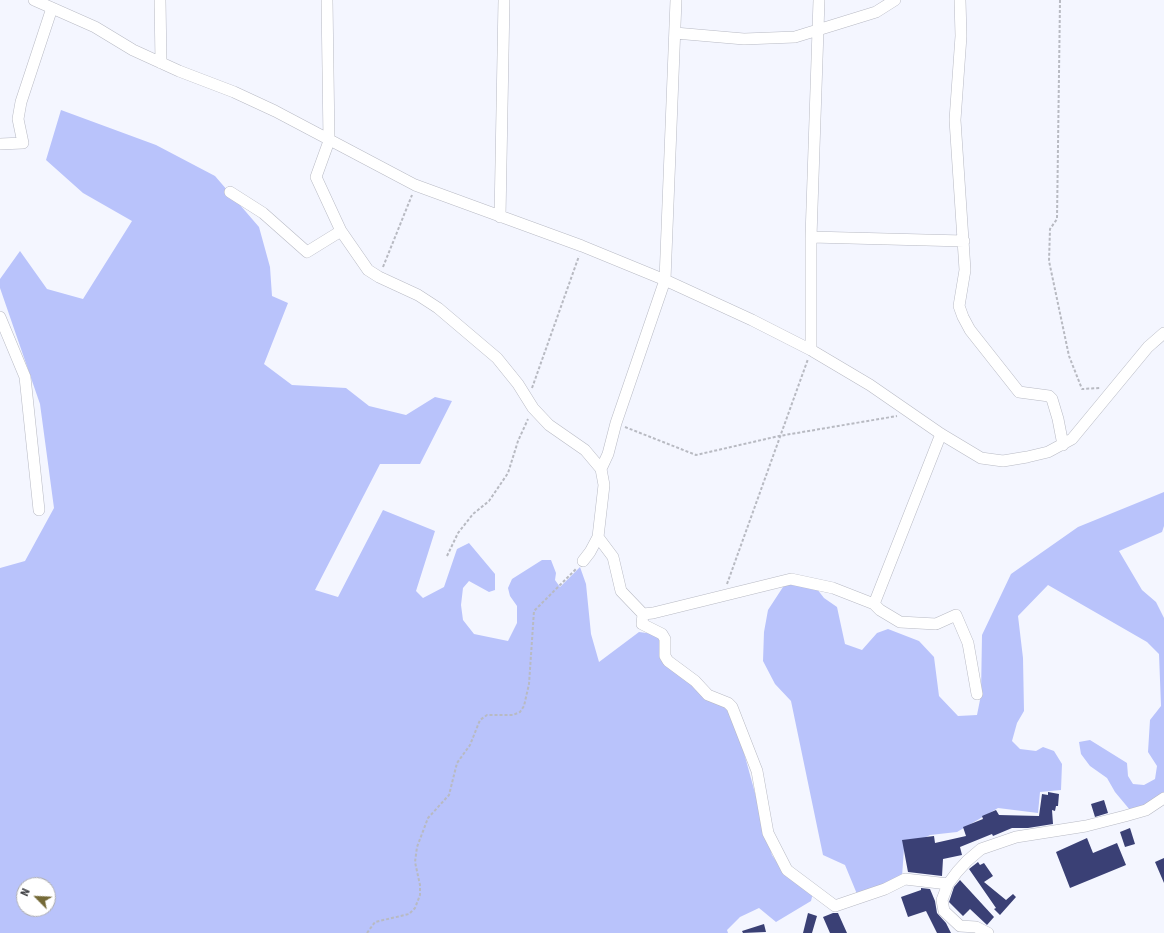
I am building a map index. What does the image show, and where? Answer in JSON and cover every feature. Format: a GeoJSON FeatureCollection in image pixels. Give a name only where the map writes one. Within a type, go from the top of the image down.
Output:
{"type":"FeatureCollection","features":[{"type":"Feature","properties":{"kind":"street"},"geometry":{"type":"LineString","coordinates":[[34,0],[95,28],[133,50],[161,63],[241,95],[416,185],[582,246],[665,280],[752,320],[811,350],[981,458],[993,461],[1003,461],[1048,452],[1063,445],[1079,432],[1109,392],[1148,347],[1164,333]]}},
{"type":"Feature","properties":{"kind":"street"},"geometry":{"type":"LineString","coordinates":[[160,0],[161,63]]}},
{"type":"Feature","properties":{"kind":"street"},"geometry":{"type":"LineString","coordinates":[[327,0],[329,141],[316,177],[341,231],[368,270],[379,277],[418,295],[438,308],[497,358],[518,384],[530,404],[549,425],[584,450],[601,470],[604,485],[598,537],[590,552],[582,562]]}},
{"type":"Feature","properties":{"kind":"street"},"geometry":{"type":"LineString","coordinates":[[500,217],[504,0]]}},
{"type":"Feature","properties":{"kind":"street"},"geometry":{"type":"LineString","coordinates":[[601,470],[608,454],[616,423],[665,280],[676,0]]}},
{"type":"Feature","properties":{"kind":"street"},"geometry":{"type":"LineString","coordinates":[[811,350],[811,237],[819,0]]}},
{"type":"Feature","properties":{"kind":"street"},"geometry":{"type":"LineString","coordinates":[[675,33],[744,39],[795,37],[817,32],[876,12],[895,0]]}},
{"type":"Feature","properties":{"kind":"street"},"geometry":{"type":"LineString","coordinates":[[960,0],[961,36],[955,120],[965,270],[959,306],[962,317],[987,353],[1019,392],[1049,396],[1052,399],[1063,445]]}},
{"type":"Feature","properties":{"kind":"street"},"geometry":{"type":"LineString","coordinates":[[0,144],[23,143],[18,119],[21,102],[52,8]]}},
{"type":"Feature","properties":{"kind":"street"},"geometry":{"type":"LineString","coordinates":[[230,192],[263,213],[307,252],[341,231]]}},
{"type":"Feature","properties":{"kind":"street"},"geometry":{"type":"LineString","coordinates":[[811,237],[964,241]]}},
{"type":"Feature","properties":{"kind":"street"},"geometry":{"type":"LineString","coordinates":[[0,317],[25,377],[39,510]]}},
{"type":"Feature","properties":{"kind":"street"},"geometry":{"type":"LineString","coordinates":[[874,604],[941,434]]}},
{"type":"Feature","properties":{"kind":"street"},"geometry":{"type":"LineString","coordinates":[[598,537],[613,557],[621,591],[643,614],[642,624],[662,634],[665,639],[665,656],[668,661],[695,681],[708,694],[728,703],[732,707],[757,771],[768,834],[787,870],[835,906],[878,892],[905,879],[948,884]]}},
{"type":"Feature","properties":{"kind":"street"},"geometry":{"type":"LineString","coordinates":[[643,614],[653,613],[791,580],[833,588],[874,604],[880,610],[900,622],[936,624],[956,615],[968,643],[977,694]]}},
{"type":"Feature","properties":{"kind":"street"},"geometry":{"type":"LineString","coordinates":[[988,933],[976,927],[957,930],[944,911],[942,900],[948,884],[967,861],[981,849],[1016,837],[1086,826],[1125,816],[1146,810],[1164,798]]}},
{"type":"Feature","properties":{"kind":"path"},"geometry":{"type":"LineString","coordinates":[[1060,0],[1057,219],[1050,230],[1049,261],[1069,356],[1082,389],[1100,388],[1109,392]]}},
{"type":"Feature","properties":{"kind":"path"},"geometry":{"type":"LineString","coordinates":[[379,277],[416,185]]}},
{"type":"Feature","properties":{"kind":"path"},"geometry":{"type":"LineString","coordinates":[[447,556],[458,533],[473,514],[489,501],[508,473],[582,246]]}},
{"type":"Feature","properties":{"kind":"path"},"geometry":{"type":"LineString","coordinates":[[723,596],[811,350]]}},
{"type":"Feature","properties":{"kind":"path"},"geometry":{"type":"LineString","coordinates":[[616,423],[696,455],[779,436],[912,413]]}},
{"type":"Feature","properties":{"kind":"path"},"geometry":{"type":"LineString","coordinates":[[367,933],[375,922],[410,914],[415,908],[420,895],[420,885],[415,862],[417,847],[428,818],[449,795],[457,763],[470,745],[480,720],[488,715],[514,715],[520,712],[524,706],[529,684],[534,611],[582,562]]}},
{"type":"Feature","properties":{"kind":"shaded area"},"geometry":{"type":"Polygon","coordinates":[[[61,110],[156,145],[215,176],[259,227],[270,267],[272,296],[288,303],[264,364],[292,385],[346,388],[369,406],[406,415],[435,397],[452,401],[420,464],[380,464],[315,590],[338,597],[383,510],[435,531],[416,591],[423,598],[444,587],[457,549],[469,543],[495,574],[495,590],[489,592],[469,581],[463,588],[461,605],[463,620],[474,634],[508,641],[517,623],[517,606],[510,596],[508,588],[512,579],[542,560],[551,560],[556,573],[555,580],[560,587],[580,567],[586,584],[591,634],[599,662],[639,632],[654,634],[661,639],[660,652],[729,710],[738,731],[772,855],[785,874],[813,893],[811,901],[776,922],[759,908],[740,917],[727,930],[728,933],[0,933],[0,568],[25,561],[54,508],[40,404],[0,288],[0,279],[20,251],[47,289],[83,299],[132,221],[83,193],[46,160],[61,110]]]}},
{"type":"Feature","properties":{"kind":"shaded area"},"geometry":{"type":"Polygon","coordinates":[[[1164,492],[1164,526],[1162,532],[1119,551],[1142,590],[1156,602],[1164,618],[1164,793],[1151,804],[1130,810],[1115,792],[1107,778],[1090,766],[1081,754],[1079,742],[1090,740],[1127,763],[1128,776],[1133,784],[1144,785],[1155,779],[1157,766],[1148,752],[1150,720],[1161,706],[1159,654],[1147,642],[1048,585],[1018,616],[1023,658],[1024,711],[1017,723],[1012,741],[1020,749],[1036,751],[1043,747],[1054,751],[1062,764],[1061,790],[1040,792],[1038,813],[998,808],[957,832],[930,835],[904,848],[902,877],[857,894],[845,865],[823,855],[791,701],[775,684],[763,661],[764,632],[768,610],[783,587],[792,581],[817,589],[824,598],[837,607],[845,644],[862,650],[877,633],[888,629],[919,641],[934,657],[939,696],[958,716],[977,715],[981,695],[982,635],[1011,574],[1078,527],[1164,492]]]}},
{"type":"Feature","properties":{"kind":"building"},"geometry":{"type":"Polygon","coordinates":[[[1048,792],[1059,794],[1058,806],[1056,806],[1055,811],[1052,810],[1053,824],[1028,828],[1012,828],[993,836],[992,834],[960,847],[962,855],[943,859],[942,876],[908,872],[902,840],[934,836],[935,843],[966,836],[963,827],[983,819],[982,816],[996,810],[999,815],[1039,816],[1042,794],[1048,795],[1048,792]]]}},
{"type":"Feature","properties":{"kind":"building"},"geometry":{"type":"Polygon","coordinates":[[[1104,800],[1108,813],[1095,817],[1091,804],[1104,800]]]}},
{"type":"Feature","properties":{"kind":"building"},"geometry":{"type":"Polygon","coordinates":[[[1130,828],[1135,844],[1125,847],[1120,832],[1130,828]]]}},
{"type":"Feature","properties":{"kind":"building"},"geometry":{"type":"Polygon","coordinates":[[[1087,838],[1093,853],[1117,843],[1126,865],[1070,888],[1056,852],[1087,838]]]}},
{"type":"Feature","properties":{"kind":"building"},"geometry":{"type":"Polygon","coordinates":[[[1164,858],[1164,883],[1155,862],[1164,858]]]}},
{"type":"Feature","properties":{"kind":"building"},"geometry":{"type":"Polygon","coordinates":[[[978,862],[980,865],[984,863],[993,876],[984,882],[1006,900],[1013,894],[1016,897],[1000,915],[994,909],[996,908],[969,869],[978,862]]]}},
{"type":"Feature","properties":{"kind":"building"},"geometry":{"type":"Polygon","coordinates":[[[960,880],[994,917],[987,925],[970,909],[963,916],[949,902],[954,887],[960,880]]]}},
{"type":"Feature","properties":{"kind":"building"},"geometry":{"type":"Polygon","coordinates":[[[921,888],[930,889],[935,901],[937,913],[946,923],[951,933],[937,933],[926,911],[908,917],[901,897],[921,890],[921,888]]]}},
{"type":"Feature","properties":{"kind":"building"},"geometry":{"type":"Polygon","coordinates":[[[808,913],[817,916],[812,933],[803,933],[808,913]]]}},
{"type":"Feature","properties":{"kind":"building"},"geometry":{"type":"Polygon","coordinates":[[[833,913],[838,913],[847,933],[830,933],[823,917],[833,913]]]}},
{"type":"Feature","properties":{"kind":"building"},"geometry":{"type":"Polygon","coordinates":[[[764,924],[766,932],[743,933],[742,931],[764,924]]]}}]}
